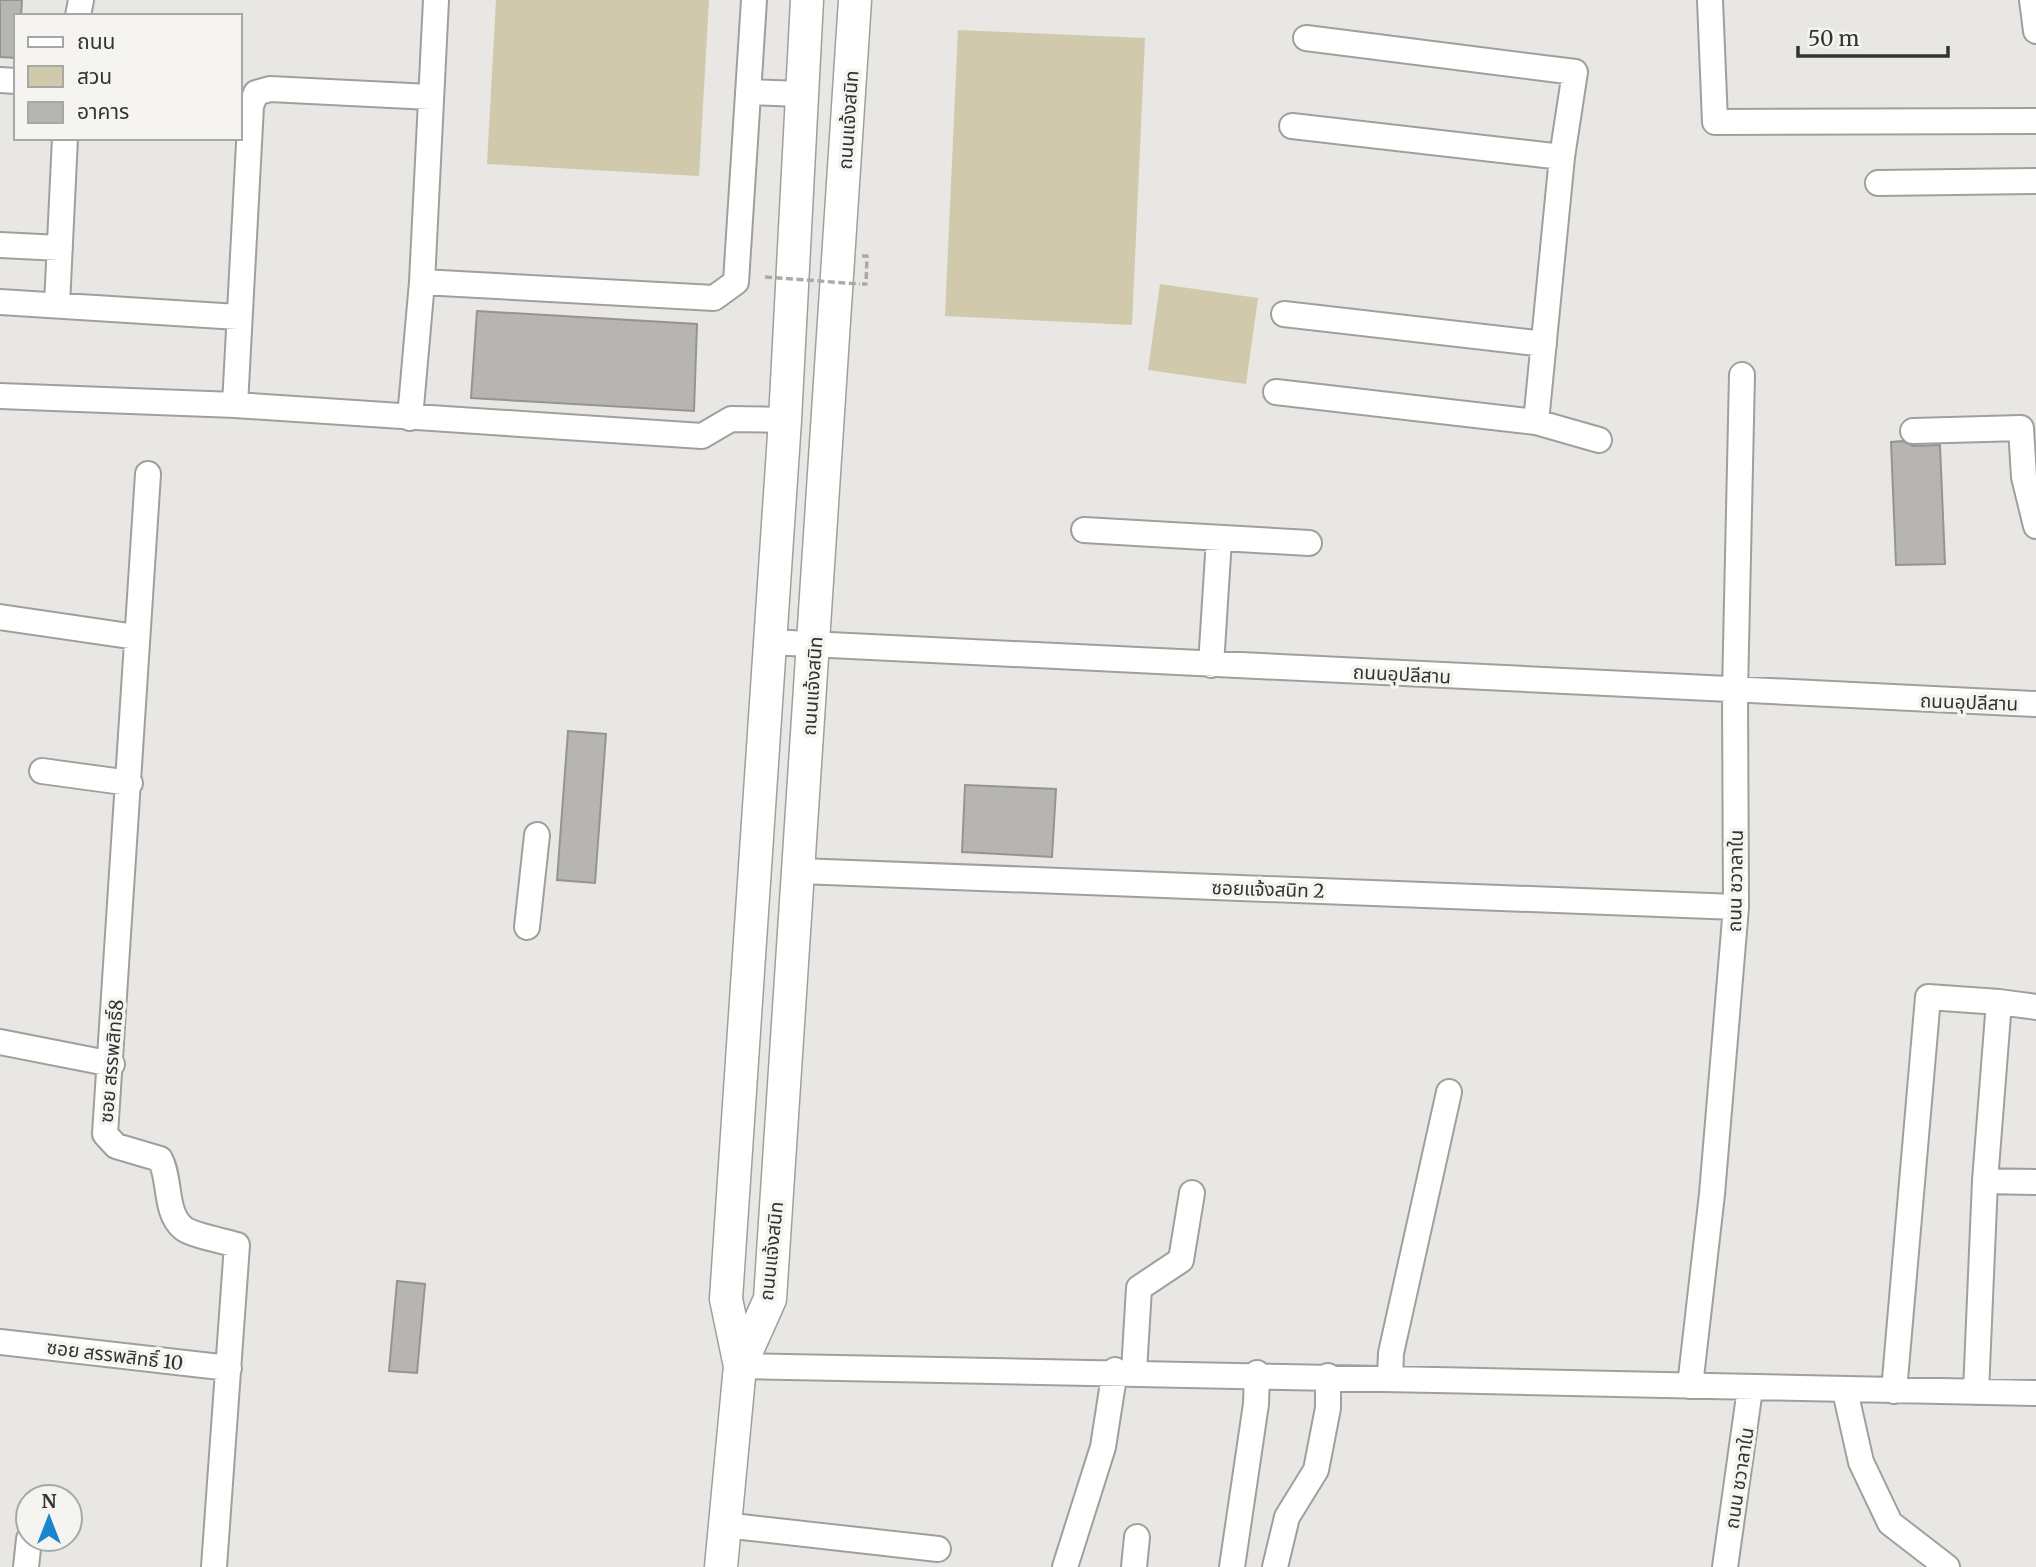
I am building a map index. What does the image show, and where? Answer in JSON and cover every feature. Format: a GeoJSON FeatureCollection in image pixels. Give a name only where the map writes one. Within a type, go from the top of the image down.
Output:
{"type":"FeatureCollection","features":[{"type":"Feature","properties":{"kind":"main road","name":"ถนนแจ้งสนิท"},"geometry":{"type":"LineString","coordinates":[[721,1567],[740,1366],[726,1299],[760,825],[807,0]]}},
{"type":"Feature","properties":{"kind":"main road","name":"ถนนแจ้งสนิท"},"geometry":{"type":"LineString","coordinates":[[740,1366],[770,1299],[815,644],[855,0]]}},
{"type":"Feature","properties":{"kind":"street"},"geometry":{"type":"LineString","coordinates":[[410,418],[422,282],[436,0]]}},
{"type":"Feature","properties":{"kind":"street"},"geometry":{"type":"LineString","coordinates":[[422,282],[714,298],[736,282],[754,0]]}},
{"type":"Feature","properties":{"kind":"street"},"geometry":{"type":"LineString","coordinates":[[1710,0],[1715,122],[2036,121]]}},
{"type":"Feature","properties":{"kind":"street"},"geometry":{"type":"LineString","coordinates":[[2032,0],[2036,31]]}},
{"type":"Feature","properties":{"kind":"street"},"geometry":{"type":"LineString","coordinates":[[1306,38],[1575,72],[1562,157],[1536,422]]}},
{"type":"Feature","properties":{"kind":"street"},"geometry":{"type":"LineString","coordinates":[[235,405],[251,106],[256,93],[270,89],[430,97]]}},
{"type":"Feature","properties":{"kind":"street"},"geometry":{"type":"LineString","coordinates":[[748,92],[801,94]]}},
{"type":"Feature","properties":{"kind":"street"},"geometry":{"type":"LineString","coordinates":[[1292,126],[1562,157]]}},
{"type":"Feature","properties":{"kind":"street"},"geometry":{"type":"LineString","coordinates":[[57,305],[65,140]]}},
{"type":"Feature","properties":{"kind":"street"},"geometry":{"type":"LineString","coordinates":[[1878,183],[2036,181]]}},
{"type":"Feature","properties":{"kind":"street"},"geometry":{"type":"LineString","coordinates":[[0,245],[60,248]]}},
{"type":"Feature","properties":{"kind":"street"},"geometry":{"type":"LineString","coordinates":[[0,302],[239,317]]}},
{"type":"Feature","properties":{"kind":"street"},"geometry":{"type":"LineString","coordinates":[[1284,314],[1545,344]]}},
{"type":"Feature","properties":{"kind":"street","name":"ถนน ชวาลาใน"},"geometry":{"type":"LineString","coordinates":[[1690,1386],[1712,1194],[1736,907],[1735,692],[1742,375]]}},
{"type":"Feature","properties":{"kind":"street"},"geometry":{"type":"LineString","coordinates":[[1276,392],[1536,422],[1598,440]]}},
{"type":"Feature","properties":{"kind":"street"},"geometry":{"type":"LineString","coordinates":[[0,396],[235,405],[702,436],[731,419],[785,420]]}},
{"type":"Feature","properties":{"kind":"street"},"geometry":{"type":"LineString","coordinates":[[1913,431],[2021,428],[2024,477],[2036,526]]}},
{"type":"Feature","properties":{"kind":"street","name":"ซอย สรรพสิทธิ์8"},"geometry":{"type":"LineString","coordinates":[[148,474],[112,1064],[105,1134],[116,1146],[160,1159],[167,1170],[173,1213],[183,1229],[237,1245],[214,1567]]}},
{"type":"Feature","properties":{"kind":"street"},"geometry":{"type":"LineString","coordinates":[[1084,530],[1309,543]]}},
{"type":"Feature","properties":{"kind":"street"},"geometry":{"type":"LineString","coordinates":[[1211,664],[1219,539]]}},
{"type":"Feature","properties":{"kind":"street"},"geometry":{"type":"LineString","coordinates":[[0,617],[136,637]]}},
{"type":"Feature","properties":{"kind":"street","name":"ถนนอุปลีสาน"},"geometry":{"type":"LineString","coordinates":[[769,642],[1735,692],[2036,704]]}},
{"type":"Feature","properties":{"kind":"street"},"geometry":{"type":"LineString","coordinates":[[42,772],[130,783]]}},
{"type":"Feature","properties":{"kind":"street"},"geometry":{"type":"LineString","coordinates":[[527,927],[537,835]]}},
{"type":"Feature","properties":{"kind":"street","name":"ซอยแจ้งสนิท 2"},"geometry":{"type":"LineString","coordinates":[[800,872],[1736,907]]}},
{"type":"Feature","properties":{"kind":"street"},"geometry":{"type":"LineString","coordinates":[[1894,1391],[1927,997],[2036,1007]]}},
{"type":"Feature","properties":{"kind":"street"},"geometry":{"type":"LineString","coordinates":[[1976,1392],[1985,1181],[1999,1002]]}},
{"type":"Feature","properties":{"kind":"street"},"geometry":{"type":"LineString","coordinates":[[0,1042],[112,1064]]}},
{"type":"Feature","properties":{"kind":"street"},"geometry":{"type":"LineString","coordinates":[[1390,1378],[1391,1353],[1449,1092]]}},
{"type":"Feature","properties":{"kind":"street"},"geometry":{"type":"LineString","coordinates":[[1985,1181],[2036,1182]]}},
{"type":"Feature","properties":{"kind":"street"},"geometry":{"type":"LineString","coordinates":[[1065,1567],[1124,1370],[1139,1288],[1181,1260],[1192,1193]]}},
{"type":"Feature","properties":{"kind":"street","name":"ซอย สรรพสิทธิ์ 10"},"geometry":{"type":"LineString","coordinates":[[0,1342],[229,1368]]}},
{"type":"Feature","properties":{"kind":"street"},"geometry":{"type":"LineString","coordinates":[[740,1366],[1124,1370],[1750,1389],[2036,1392]]}},
{"type":"Feature","properties":{"kind":"street"},"geometry":{"type":"LineString","coordinates":[[1232,1567],[1256,1404],[1257,1373]]}},
{"type":"Feature","properties":{"kind":"street"},"geometry":{"type":"LineString","coordinates":[[1275,1567],[1287,1517],[1316,1470],[1328,1408],[1328,1376]]}},
{"type":"Feature","properties":{"kind":"street","name":"ถนน ชวาลาใน"},"geometry":{"type":"LineString","coordinates":[[1725,1567],[1749,1416],[1750,1389]]}},
{"type":"Feature","properties":{"kind":"street"},"geometry":{"type":"LineString","coordinates":[[1845,1391],[1861,1462],[1890,1522],[1947,1567]]}},
{"type":"Feature","properties":{"kind":"street"},"geometry":{"type":"LineString","coordinates":[[724,1525],[938,1549]]}},
{"type":"Feature","properties":{"kind":"street"},"geometry":{"type":"LineString","coordinates":[[1134,1567],[1137,1536]]}},
{"type":"Feature","properties":{"kind":"path"},"geometry":{"type":"LineString","coordinates":[[866,284],[867,256]]}},
{"type":"Feature","properties":{"kind":"path"},"geometry":{"type":"LineString","coordinates":[[763,277],[860,284]]}},
{"type":"Feature","properties":{"kind":"green space"},"geometry":{"type":"Polygon","coordinates":[[[496,0],[709,0],[699,176],[487,164],[496,0]]]}},
{"type":"Feature","properties":{"kind":"green space"},"geometry":{"type":"Polygon","coordinates":[[[958,30],[1145,38],[1132,325],[945,316],[958,30]]]}},
{"type":"Feature","properties":{"kind":"green space"},"geometry":{"type":"Polygon","coordinates":[[[1160,284],[1258,298],[1246,384],[1148,370],[1160,284]]]}},
{"type":"Feature","properties":{"kind":"building"},"geometry":{"type":"Polygon","coordinates":[[[0,0],[22,0],[21,14],[14,14],[14,58],[0,57],[0,0]]]}},
{"type":"Feature","properties":{"kind":"building"},"geometry":{"type":"Polygon","coordinates":[[[477,311],[697,324],[694,411],[471,398],[477,311]]]}},
{"type":"Feature","properties":{"kind":"building"},"geometry":{"type":"Polygon","coordinates":[[[1903,441],[1913,446],[1940,445],[1945,564],[1896,565],[1891,442],[1903,441]]]}},
{"type":"Feature","properties":{"kind":"building"},"geometry":{"type":"Polygon","coordinates":[[[568,731],[606,734],[595,883],[557,880],[568,731]]]}},
{"type":"Feature","properties":{"kind":"building"},"geometry":{"type":"Polygon","coordinates":[[[965,785],[1056,789],[1052,857],[962,852],[965,785]]]}},
{"type":"Feature","properties":{"kind":"building"},"geometry":{"type":"Polygon","coordinates":[[[397,1281],[425,1284],[417,1373],[389,1371],[397,1281]]]}}]}
